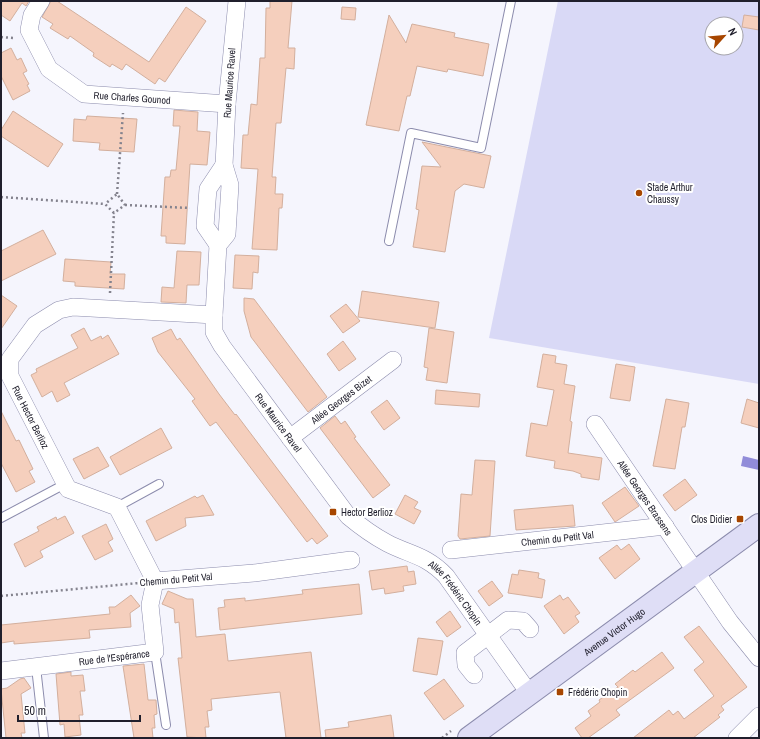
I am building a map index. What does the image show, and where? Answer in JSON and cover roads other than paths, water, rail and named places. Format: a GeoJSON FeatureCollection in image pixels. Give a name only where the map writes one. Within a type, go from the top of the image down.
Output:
{"type":"FeatureCollection","features":[{"type":"Feature","properties":{"kind":"main road","name":"Avenue Victor Hugo"},"geometry":{"type":"LineString","coordinates":[[469,738],[759,525]]}},
{"type":"Feature","properties":{"kind":"street","name":"Rue Charles Gounod"},"geometry":{"type":"LineString","coordinates":[[41,1],[32,15],[30,30],[49,69],[84,94],[227,104]]}},
{"type":"Feature","properties":{"kind":"street","name":"Rue Maurice Ravel"},"geometry":{"type":"LineString","coordinates":[[237,1],[227,104],[224,165],[230,185],[227,234],[218,245],[214,332],[222,346],[348,516],[368,533],[388,544],[418,554]]}},
{"type":"Feature","properties":{"kind":"street"},"geometry":{"type":"LineString","coordinates":[[218,245],[206,226],[208,189],[224,165]]}},
{"type":"Feature","properties":{"kind":"street","name":"Rue Hector Berlioz"},"geometry":{"type":"LineString","coordinates":[[117,508],[68,489],[10,376],[10,359],[35,325],[58,310],[73,307],[214,315]]}},
{"type":"Feature","properties":{"kind":"street","name":"Allée Georges Bizet"},"geometry":{"type":"LineString","coordinates":[[290,438],[393,360]]}},
{"type":"Feature","properties":{"kind":"street","name":"Allée Georges Brassens"},"geometry":{"type":"LineString","coordinates":[[595,424],[730,622],[759,658]]}},
{"type":"Feature","properties":{"kind":"street"},"geometry":{"type":"LineString","coordinates":[[117,508],[155,581]]}},
{"type":"Feature","properties":{"kind":"street","name":"Chemin du Petit Val"},"geometry":{"type":"LineString","coordinates":[[451,550],[664,526]]}},
{"type":"Feature","properties":{"kind":"street","name":"Allée Frédéric Chopin"},"geometry":{"type":"LineString","coordinates":[[418,554],[436,566],[446,576],[529,693]]}},
{"type":"Feature","properties":{"kind":"street","name":"Chemin du Petit Val"},"geometry":{"type":"LineString","coordinates":[[155,581],[254,573],[351,560]]}},
{"type":"Feature","properties":{"kind":"street","name":"Rue de l'Espérance"},"geometry":{"type":"LineString","coordinates":[[1,671],[155,652],[150,604],[155,581]]}},
{"type":"Feature","properties":{"kind":"street","name":"Allée Frédéric Chopin"},"geometry":{"type":"LineString","coordinates":[[474,675],[466,665],[465,653],[508,620],[523,621],[530,629]]}},
{"type":"Feature","properties":{"kind":"street"},"geometry":{"type":"LineString","coordinates":[[737,738],[759,716]]}},
{"type":"Feature","properties":{"kind":"lane"},"geometry":{"type":"LineString","coordinates":[[389,240],[411,133],[481,148],[511,1]]}},
{"type":"Feature","properties":{"kind":"lane"},"geometry":{"type":"LineString","coordinates":[[1,518],[66,484]]}},
{"type":"Feature","properties":{"kind":"lane"},"geometry":{"type":"LineString","coordinates":[[117,508],[159,484]]}},
{"type":"Feature","properties":{"kind":"lane"},"geometry":{"type":"LineString","coordinates":[[155,652],[166,725]]}},
{"type":"Feature","properties":{"kind":"lane"},"geometry":{"type":"LineString","coordinates":[[36,667],[44,738]]}},
{"type":"Feature","properties":{"kind":"place","name":"Stade Arthur Chaussy"},"geometry":{"type":"Point","coordinates":[639,193]}},
{"type":"Feature","properties":{"kind":"place","name":"Hector Berlioz"},"geometry":{"type":"Point","coordinates":[333,512]}},
{"type":"Feature","properties":{"kind":"place","name":"Clos Didier"},"geometry":{"type":"Point","coordinates":[740,519]}},
{"type":"Feature","properties":{"kind":"place","name":"Frédéric Chopin"},"geometry":{"type":"Point","coordinates":[560,692]}}]}
